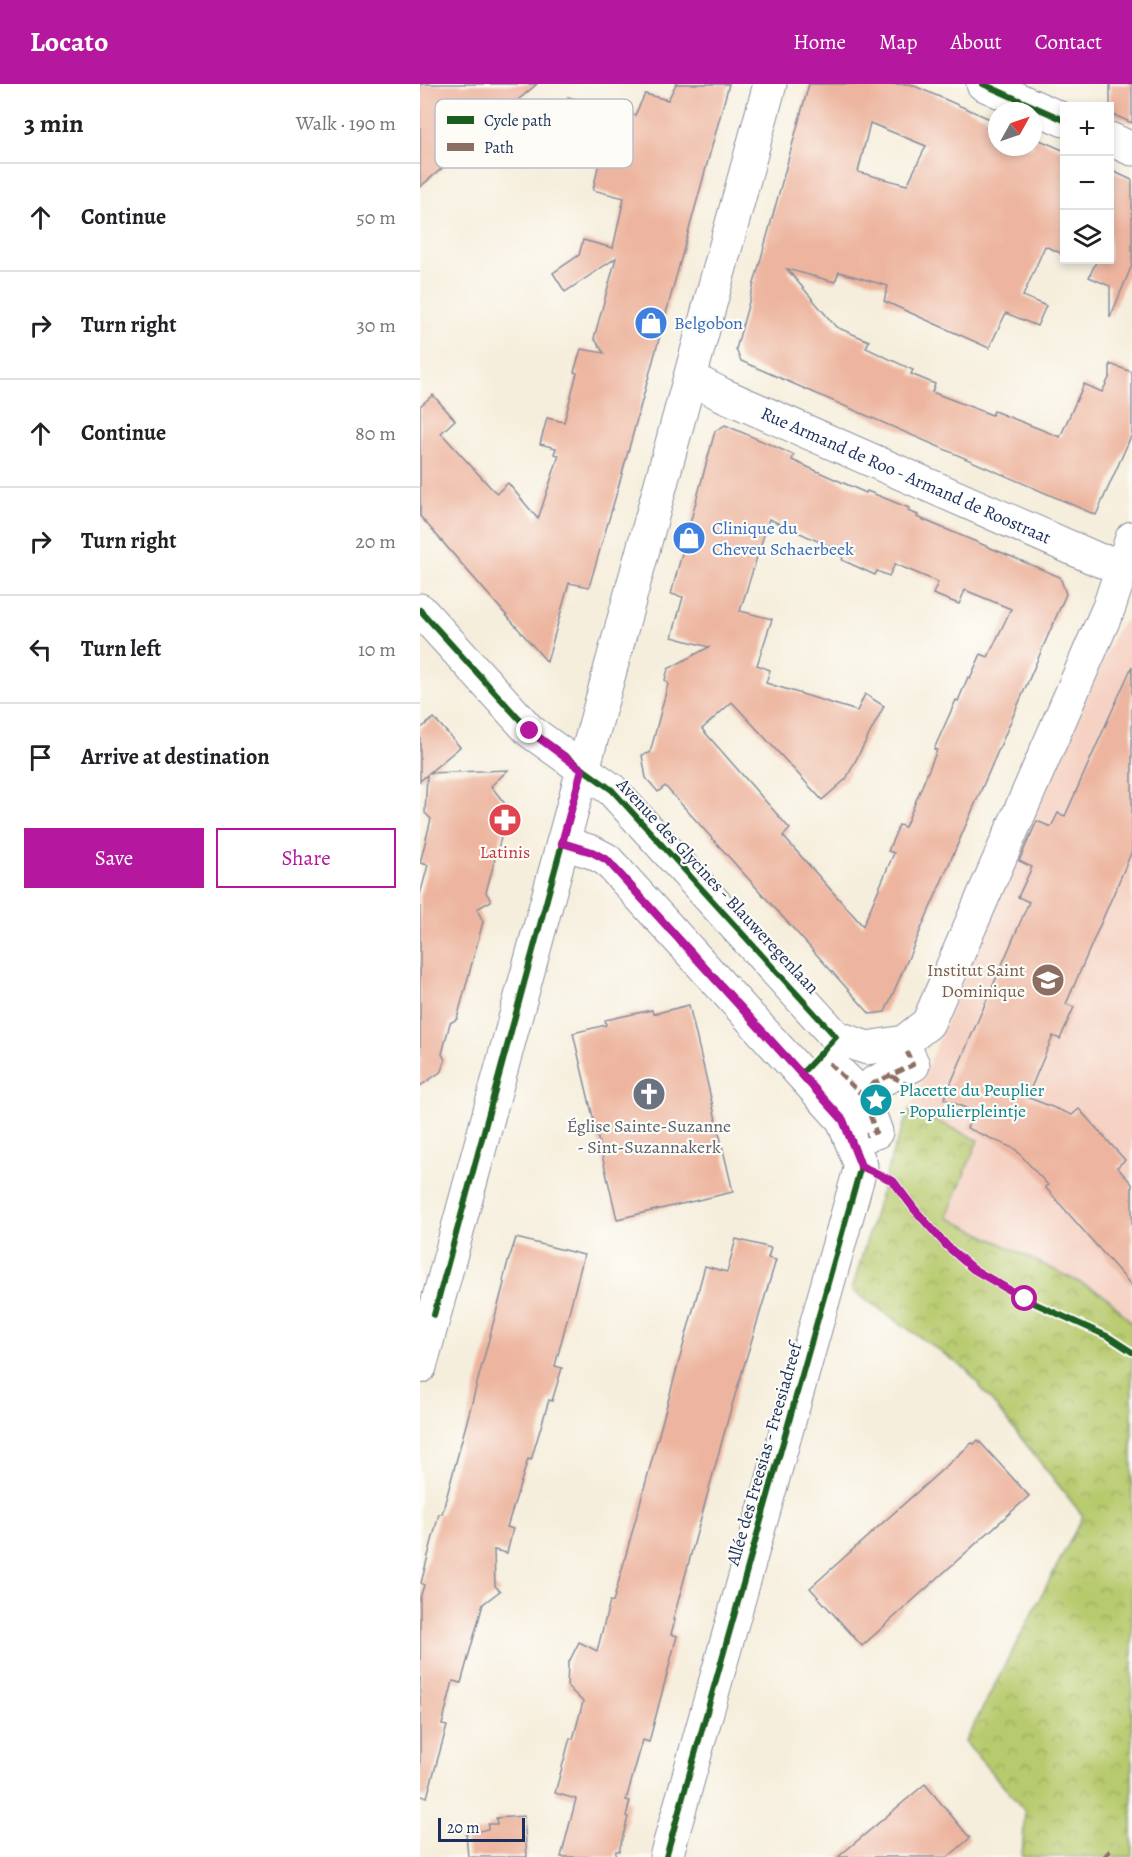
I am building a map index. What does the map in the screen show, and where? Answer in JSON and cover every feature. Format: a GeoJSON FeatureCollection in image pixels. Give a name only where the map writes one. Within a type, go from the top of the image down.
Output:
{"type":"FeatureCollection","features":[{"type":"Feature","properties":{"kind":"street"},"geometry":{"type":"LineString","coordinates":[[420,1367],[427,1313],[605,692],[770,84]]}},
{"type":"Feature","properties":{"kind":"street"},"geometry":{"type":"LineString","coordinates":[[983,84],[1060,118]]}},
{"type":"Feature","properties":{"kind":"street"},"geometry":{"type":"LineString","coordinates":[[1114,141],[1132,149]]}},
{"type":"Feature","properties":{"kind":"street","name":"Rue Armand de Roo - Armand de Roostraat"},"geometry":{"type":"LineString","coordinates":[[690,378],[720,394],[1101,561],[1130,555]]}},
{"type":"Feature","properties":{"kind":"street"},"geometry":{"type":"LineString","coordinates":[[822,1058],[904,1041],[928,1023],[1130,555]]}},
{"type":"Feature","properties":{"kind":"street","name":"Avenue des Glycines - Blauweregenlaan"},"geometry":{"type":"LineString","coordinates":[[420,610],[530,731],[612,790],[822,1058]]}},
{"type":"Feature","properties":{"kind":"street"},"geometry":{"type":"LineString","coordinates":[[562,843],[592,852],[607,860],[691,954],[822,1058],[863,1096],[876,1132],[866,1135]]}},
{"type":"Feature","properties":{"kind":"street","name":"Allée des Freesias - Freesiadreef"},"geometry":{"type":"LineString","coordinates":[[666,1857],[861,1166],[822,1058]]}},
{"type":"Feature","properties":{"kind":"street"},"geometry":{"type":"LineString","coordinates":[[863,1096],[874,1083],[905,1073]]}},
{"type":"Feature","properties":{"kind":"shaded area","name":"Institut Saint Dominique"},"geometry":{"type":"Polygon","coordinates":[[[1132,616],[1132,1323],[1099,1292],[947,1217],[978,1141],[910,1109],[995,904],[1118,627],[1132,616]]]}},
{"type":"Feature","properties":{"kind":"green space"},"geometry":{"type":"Polygon","coordinates":[[[910,1109],[978,1140],[947,1217],[1099,1292],[1132,1323],[1132,1857],[1022,1857],[1025,1811],[965,1742],[1083,1516],[967,1370],[852,1290],[892,1155],[910,1109]]]}},
{"type":"Feature","properties":{"kind":"building"},"geometry":{"type":"Polygon","coordinates":[[[420,84],[537,84],[519,99],[435,99],[435,168],[442,168],[420,187],[420,84]]]}},
{"type":"Feature","properties":{"kind":"building"},"geometry":{"type":"Polygon","coordinates":[[[676,84],[729,84],[589,587],[569,583],[547,662],[420,516],[420,406],[433,395],[455,420],[441,433],[492,489],[497,493],[508,483],[538,519],[559,455],[554,454],[556,448],[540,444],[547,418],[564,422],[581,349],[604,353],[594,338],[616,258],[565,292],[553,273],[579,255],[583,240],[613,248],[624,198],[593,190],[598,168],[633,168],[633,114],[635,115],[645,94],[668,100],[676,84]]]}},
{"type":"Feature","properties":{"kind":"building"},"geometry":{"type":"Polygon","coordinates":[[[809,84],[910,84],[988,118],[988,156],[1042,156],[1042,141],[1060,149],[1060,253],[1045,246],[1023,296],[1046,306],[1037,326],[1006,313],[989,348],[884,301],[888,286],[839,272],[835,282],[787,269],[836,327],[869,341],[866,348],[913,370],[911,374],[935,384],[932,392],[992,415],[994,411],[1060,437],[1084,384],[1102,392],[1110,376],[1110,364],[1132,372],[1132,434],[1096,515],[741,361],[736,349],[809,84]],[[870,123],[858,172],[907,185],[926,146],[870,123]]]}},
{"type":"Feature","properties":{"kind":"building"},"geometry":{"type":"Polygon","coordinates":[[[1110,84],[1132,84],[1132,123],[1114,115],[1114,102],[1110,102],[1110,84]]]}},
{"type":"Feature","properties":{"kind":"building"},"geometry":{"type":"Polygon","coordinates":[[[1114,172],[1132,180],[1132,265],[1110,318],[1110,286],[1089,277],[1095,264],[1114,264],[1114,172]]]}},
{"type":"Feature","properties":{"kind":"building"},"geometry":{"type":"Polygon","coordinates":[[[725,425],[794,455],[792,460],[866,493],[867,491],[909,508],[908,511],[918,515],[917,517],[1060,577],[1066,594],[885,1012],[870,1014],[665,786],[658,792],[646,778],[642,755],[650,753],[668,684],[665,680],[668,669],[709,647],[672,637],[683,597],[671,594],[715,431],[725,425]],[[769,519],[740,611],[772,619],[757,665],[770,670],[766,683],[857,711],[865,694],[884,706],[846,779],[822,800],[732,702],[702,729],[790,829],[783,836],[863,926],[894,853],[888,851],[899,825],[905,827],[937,750],[934,749],[956,700],[958,701],[981,654],[988,657],[1011,609],[965,590],[959,604],[933,594],[938,582],[895,564],[889,576],[877,571],[875,575],[842,560],[843,557],[829,550],[831,547],[769,519]]]}},
{"type":"Feature","properties":{"kind":"building"},"geometry":{"type":"Polygon","coordinates":[[[1132,666],[1132,851],[1066,1004],[1074,1007],[1060,1039],[1053,1036],[1027,1097],[1072,1115],[1079,1109],[1125,1160],[1117,1167],[1132,1184],[1132,1286],[1045,1187],[1048,1185],[1015,1149],[967,1128],[975,1112],[944,1099],[1029,902],[1018,897],[1032,867],[1019,861],[1037,821],[1051,827],[1058,813],[1065,816],[1132,666]]]}},
{"type":"Feature","properties":{"kind":"building"},"geometry":{"type":"Polygon","coordinates":[[[434,718],[460,747],[429,773],[508,770],[491,786],[509,809],[486,892],[491,901],[477,909],[483,922],[457,1019],[450,1023],[442,1054],[445,1060],[442,1071],[420,1086],[420,895],[428,865],[420,863],[431,819],[425,813],[427,775],[420,781],[420,729],[434,718]]]}},
{"type":"Feature","properties":{"kind":"building","name":"Église Sainte-Suzanne - Sint-Suzannakerk"},"geometry":{"type":"Polygon","coordinates":[[[689,1005],[733,1192],[617,1219],[573,1033],[606,1025],[605,1020],[652,1010],[653,1014],[689,1005]]]}},
{"type":"Feature","properties":{"kind":"building"},"geometry":{"type":"Polygon","coordinates":[[[516,1238],[584,1255],[555,1366],[562,1368],[552,1401],[549,1400],[531,1460],[528,1459],[507,1527],[513,1529],[507,1553],[494,1550],[495,1586],[500,1591],[483,1604],[461,1683],[453,1681],[442,1725],[447,1726],[427,1797],[420,1796],[420,1598],[424,1585],[421,1583],[439,1514],[442,1514],[516,1238]]]}},
{"type":"Feature","properties":{"kind":"building"},"geometry":{"type":"Polygon","coordinates":[[[736,1239],[771,1248],[768,1258],[776,1260],[730,1412],[673,1620],[675,1620],[671,1634],[677,1636],[649,1742],[643,1740],[626,1800],[630,1801],[626,1816],[628,1817],[619,1851],[616,1851],[615,1857],[561,1857],[576,1799],[555,1793],[570,1738],[573,1739],[583,1702],[567,1686],[568,1664],[579,1642],[597,1651],[610,1601],[613,1602],[705,1266],[727,1272],[736,1239]]]}},
{"type":"Feature","properties":{"kind":"building"},"geometry":{"type":"Polygon","coordinates":[[[978,1440],[1029,1496],[862,1646],[810,1588],[978,1440]]]}},
{"type":"Feature","properties":{"kind":"building"},"geometry":{"type":"Polygon","coordinates":[[[925,1784],[970,1838],[948,1857],[838,1857],[925,1784]]]}},
{"type":"Feature","properties":{"kind":"building"},"geometry":{"type":"Polygon","coordinates":[[[524,1816],[527,1857],[468,1857],[466,1834],[488,1829],[488,1824],[497,1824],[496,1818],[524,1816]]]}},
{"type":"Feature","properties":{"kind":"marked path"},"geometry":{"type":"LineString","coordinates":[[863,1096],[874,1083],[913,1065],[907,1052]]}},
{"type":"Feature","properties":{"kind":"marked path"},"geometry":{"type":"LineString","coordinates":[[829,1063],[863,1096],[876,1132],[866,1135]]}},
{"type":"Feature","properties":{"kind":"marked path"},"geometry":{"type":"LineString","coordinates":[[891,1076],[917,1090]]}},
{"type":"Feature","properties":{"kind":"marked path"},"geometry":{"type":"LineString","coordinates":[[1104,1857],[1111,1850]]}},
{"type":"Feature","properties":{"kind":"cycle path"},"geometry":{"type":"LineString","coordinates":[[983,84],[1060,118]]}},
{"type":"Feature","properties":{"kind":"cycle path"},"geometry":{"type":"LineString","coordinates":[[420,610],[530,731],[612,790],[836,1037],[802,1073]]}},
{"type":"Feature","properties":{"kind":"cycle path"},"geometry":{"type":"LineString","coordinates":[[434,1315],[582,770]]}},
{"type":"Feature","properties":{"kind":"cycle path"},"geometry":{"type":"LineString","coordinates":[[563,843],[592,852],[607,860],[843,1120],[861,1166],[666,1857]]}},
{"type":"Feature","properties":{"kind":"cycle path"},"geometry":{"type":"LineString","coordinates":[[861,1166],[893,1181],[947,1246],[973,1269],[1025,1299],[1109,1337],[1132,1352]]}},
{"type":"Feature","properties":{"kind":"place","name":"Belgobon"},"geometry":{"type":"Point","coordinates":[651,323]}},
{"type":"Feature","properties":{"kind":"place","name":"Clinique du Cheveu Schaerbeek"},"geometry":{"type":"Point","coordinates":[689,538]}},
{"type":"Feature","properties":{"kind":"place","name":"Latinis"},"geometry":{"type":"Point","coordinates":[505,820]}},
{"type":"Feature","properties":{"kind":"place","name":"Institut Saint Dominique"},"geometry":{"type":"Point","coordinates":[1048,980]}},
{"type":"Feature","properties":{"kind":"place","name":"Église Sainte-Suzanne - Sint-Suzannakerk"},"geometry":{"type":"Point","coordinates":[649,1094]}},
{"type":"Feature","properties":{"kind":"place","name":"Placette du Peuplier - Populierpleintje"},"geometry":{"type":"Point","coordinates":[876,1100]}},
{"type":"Feature","properties":{"kind":"route"},"geometry":{"type":"LineString","coordinates":[[530,731],[582,770],[562,843],[592,852],[607,860],[843,1120],[861,1166],[893,1181],[947,1246],[973,1269],[1025,1299]]}}]}
